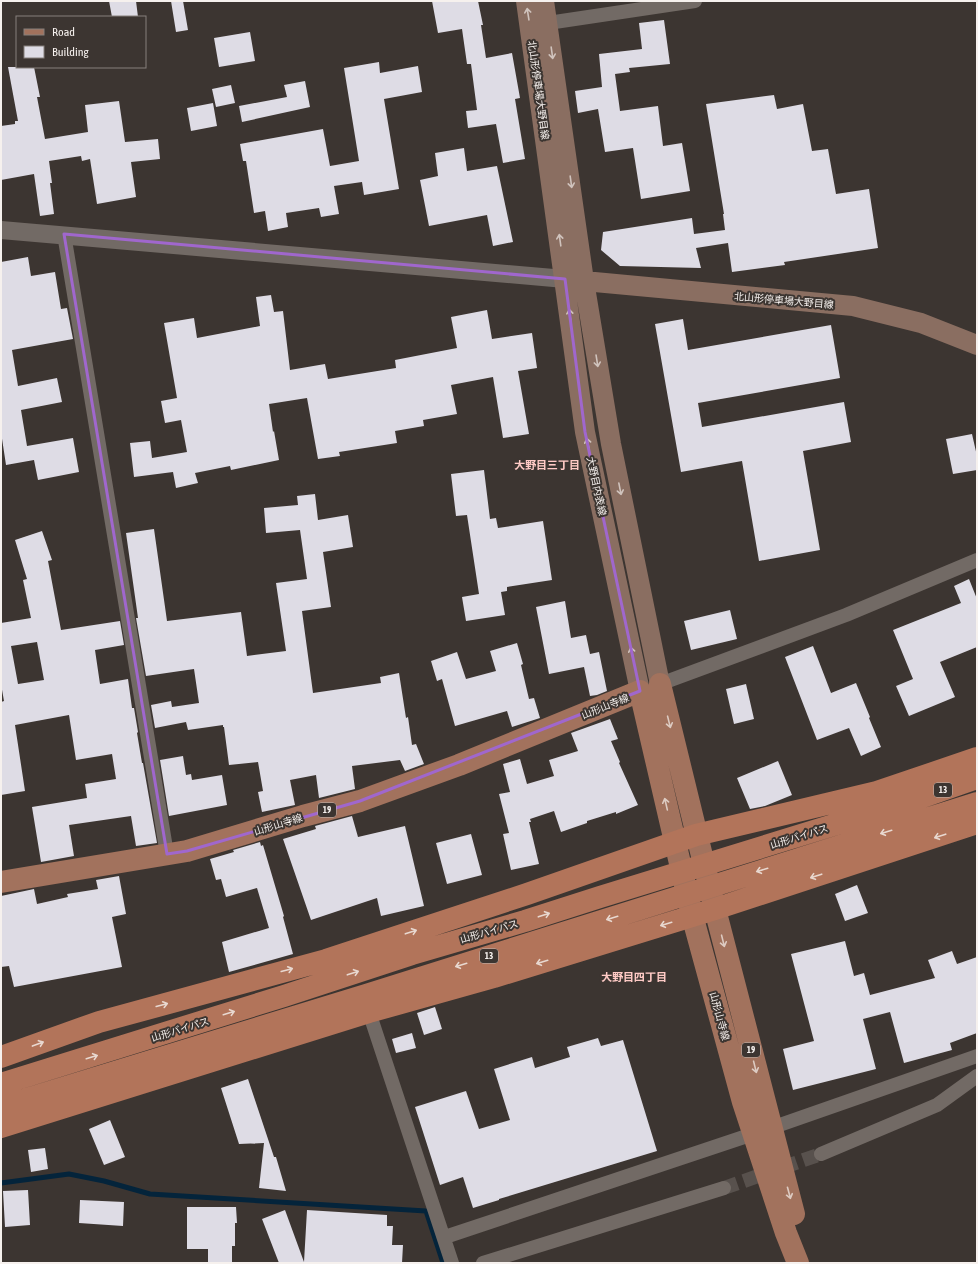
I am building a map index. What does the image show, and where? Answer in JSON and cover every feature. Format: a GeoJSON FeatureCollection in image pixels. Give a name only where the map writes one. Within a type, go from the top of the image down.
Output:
{"type":"FeatureCollection","features":[{"type":"Feature","properties":{"kind":"highway"},"geometry":{"type":"LineString","coordinates":[[1,1057],[99,1022],[326,960],[520,896],[675,842],[877,792],[977,758]]}},
{"type":"Feature","properties":{"kind":"highway","name":"山形バイパス"},"geometry":{"type":"LineString","coordinates":[[1,1084],[284,996],[412,954],[525,921],[600,896],[908,802],[977,778]]}},
{"type":"Feature","properties":{"kind":"highway","name":"13"},"geometry":{"type":"LineString","coordinates":[[1,1107],[314,1011],[977,803]]}},
{"type":"Feature","properties":{"kind":"highway"},"geometry":{"type":"LineString","coordinates":[[1,1127],[369,1012],[509,972],[715,909],[977,824]]}},
{"type":"Feature","properties":{"kind":"main road","name":"北山形停車場大野目線"},"geometry":{"type":"LineString","coordinates":[[526,1],[575,280]]}},
{"type":"Feature","properties":{"kind":"main road","name":"北山形停車場大野目線"},"geometry":{"type":"LineString","coordinates":[[544,1],[548,23],[575,280]]}},
{"type":"Feature","properties":{"kind":"main road","name":"北山形停車場大野目線"},"geometry":{"type":"LineString","coordinates":[[575,280],[853,306],[920,323],[977,345]]}},
{"type":"Feature","properties":{"kind":"main road","name":"大野目内表線"},"geometry":{"type":"LineString","coordinates":[[575,280],[585,432],[650,688]]}},
{"type":"Feature","properties":{"kind":"main road","name":"山形山寺線"},"geometry":{"type":"LineString","coordinates":[[1,882],[188,851],[303,816],[360,801],[459,765],[650,688]]}},
{"type":"Feature","properties":{"kind":"main road","name":"山形山寺線"},"geometry":{"type":"LineString","coordinates":[[650,688],[696,836],[715,909],[762,1131],[786,1233],[798,1263]]}},
{"type":"Feature","properties":{"kind":"main road","name":"山形山寺線"},"geometry":{"type":"LineString","coordinates":[[650,688],[675,842],[692,915],[762,1131],[796,1221],[809,1263]]}},
{"type":"Feature","properties":{"kind":"street"},"geometry":{"type":"LineString","coordinates":[[548,23],[695,1]]}},
{"type":"Feature","properties":{"kind":"street"},"geometry":{"type":"LineString","coordinates":[[1,230],[64,234],[575,280]]}},
{"type":"Feature","properties":{"kind":"street"},"geometry":{"type":"LineString","coordinates":[[64,234],[167,854]]}},
{"type":"Feature","properties":{"kind":"street"},"geometry":{"type":"LineString","coordinates":[[650,688],[846,615],[977,560]]}},
{"type":"Feature","properties":{"kind":"street"},"geometry":{"type":"LineString","coordinates":[[369,1012],[445,1237],[452,1263]]}},
{"type":"Feature","properties":{"kind":"street"},"geometry":{"type":"LineString","coordinates":[[445,1237],[762,1131],[977,1056]]}},
{"type":"Feature","properties":{"kind":"street"},"geometry":{"type":"LineString","coordinates":[[821,1154],[937,1105],[977,1076]]}},
{"type":"Feature","properties":{"kind":"street"},"geometry":{"type":"LineString","coordinates":[[483,1263],[724,1188]]}},
{"type":"Feature","properties":{"kind":"highlighted area"},"geometry":{"type":"Polygon","coordinates":[[[64,234],[565,279],[585,432],[640,691],[360,801],[187,851],[167,854],[64,234]]]}},
{"type":"Feature","properties":{"kind":"building"},"geometry":{"type":"Polygon","coordinates":[[[109,1],[136,1],[138,16],[112,16],[109,1]]]}},
{"type":"Feature","properties":{"kind":"building"},"geometry":{"type":"Polygon","coordinates":[[[171,1],[183,1],[188,30],[176,32],[171,1]]]}},
{"type":"Feature","properties":{"kind":"building"},"geometry":{"type":"Polygon","coordinates":[[[432,1],[478,1],[483,25],[481,25],[486,58],[512,53],[520,98],[515,99],[525,159],[503,163],[496,124],[468,128],[466,111],[477,110],[471,64],[467,64],[462,29],[438,33],[432,1]]]}},
{"type":"Feature","properties":{"kind":"building"},"geometry":{"type":"Polygon","coordinates":[[[664,20],[670,64],[629,68],[630,72],[615,74],[620,111],[658,106],[663,146],[682,143],[690,191],[641,199],[633,148],[605,152],[598,109],[578,113],[575,91],[602,87],[599,54],[642,49],[639,23],[664,20]]]}},
{"type":"Feature","properties":{"kind":"building"},"geometry":{"type":"Polygon","coordinates":[[[250,32],[255,61],[219,67],[214,38],[250,32]]]}},
{"type":"Feature","properties":{"kind":"building"},"geometry":{"type":"Polygon","coordinates":[[[379,62],[380,73],[418,66],[422,92],[384,99],[399,189],[364,195],[362,182],[334,186],[339,214],[321,217],[319,208],[286,213],[288,227],[268,231],[265,211],[254,213],[246,161],[243,161],[240,144],[323,129],[330,166],[359,161],[344,68],[379,62]]]}},
{"type":"Feature","properties":{"kind":"building"},"geometry":{"type":"Polygon","coordinates":[[[8,67],[34,68],[40,97],[37,97],[45,139],[88,132],[85,105],[119,101],[125,142],[158,139],[160,159],[131,162],[136,197],[97,204],[90,159],[82,161],[81,156],[49,161],[54,214],[40,216],[34,174],[1,180],[1,126],[15,124],[15,121],[18,121],[8,67]]]}},
{"type":"Feature","properties":{"kind":"building"},"geometry":{"type":"Polygon","coordinates":[[[305,81],[310,107],[242,122],[239,106],[287,97],[284,85],[305,81]]]}},
{"type":"Feature","properties":{"kind":"building"},"geometry":{"type":"Polygon","coordinates":[[[231,85],[235,103],[216,107],[212,89],[231,85]]]}},
{"type":"Feature","properties":{"kind":"building"},"geometry":{"type":"Polygon","coordinates":[[[774,95],[777,109],[803,104],[812,151],[828,149],[836,194],[869,189],[878,248],[784,262],[785,265],[732,272],[728,243],[696,248],[701,268],[620,266],[601,250],[603,232],[692,218],[694,234],[725,230],[724,214],[706,104],[774,95]]]}},
{"type":"Feature","properties":{"kind":"building"},"geometry":{"type":"Polygon","coordinates":[[[213,103],[217,126],[191,131],[187,108],[213,103]]]}},
{"type":"Feature","properties":{"kind":"building"},"geometry":{"type":"Polygon","coordinates":[[[464,148],[467,171],[497,166],[513,242],[493,246],[487,215],[429,226],[420,180],[438,176],[435,153],[464,148]]]}},
{"type":"Feature","properties":{"kind":"building"},"geometry":{"type":"Polygon","coordinates":[[[28,257],[31,276],[55,272],[61,309],[67,308],[73,339],[12,350],[18,386],[57,378],[62,402],[21,410],[27,446],[73,438],[79,472],[38,480],[34,460],[6,465],[1,432],[1,262],[28,257]]]}},
{"type":"Feature","properties":{"kind":"building"},"geometry":{"type":"Polygon","coordinates":[[[271,295],[274,312],[283,311],[290,370],[325,364],[328,379],[396,368],[395,360],[457,348],[451,317],[487,310],[492,339],[532,333],[537,368],[518,371],[529,434],[503,438],[493,377],[451,385],[457,414],[423,420],[424,426],[395,431],[397,443],[339,452],[340,456],[318,459],[307,398],[269,404],[279,460],[231,470],[230,466],[195,473],[198,483],[176,488],[173,472],[134,477],[130,443],[150,441],[152,458],[187,452],[181,420],[165,423],[161,401],[177,398],[164,323],[194,318],[197,338],[260,326],[256,297],[271,295]]]}},
{"type":"Feature","properties":{"kind":"building"},"geometry":{"type":"Polygon","coordinates":[[[683,319],[688,350],[831,325],[840,378],[698,403],[702,427],[844,402],[851,442],[803,451],[820,550],[759,561],[742,461],[681,472],[655,324],[683,319]]]}},
{"type":"Feature","properties":{"kind":"building"},"geometry":{"type":"Polygon","coordinates":[[[972,434],[977,456],[977,470],[953,474],[946,439],[972,434]]]}},
{"type":"Feature","properties":{"kind":"building"},"geometry":{"type":"Polygon","coordinates":[[[484,470],[490,519],[496,518],[498,528],[543,521],[552,580],[507,587],[507,591],[501,592],[505,615],[466,621],[462,597],[479,594],[467,515],[456,516],[451,474],[484,470]]]}},
{"type":"Feature","properties":{"kind":"building"},"geometry":{"type":"Polygon","coordinates":[[[315,494],[318,520],[348,515],[353,547],[323,552],[331,607],[302,611],[313,693],[381,683],[380,677],[399,673],[412,745],[416,744],[424,764],[405,771],[400,760],[352,766],[355,789],[319,798],[316,775],[290,780],[295,805],[262,812],[258,792],[263,791],[258,762],[229,765],[223,725],[188,730],[186,722],[155,728],[151,705],[171,701],[172,707],[199,703],[194,669],[146,676],[136,618],[138,618],[126,533],[154,529],[167,621],[241,612],[247,656],[286,651],[276,583],[307,579],[300,530],[266,533],[264,508],[298,505],[297,496],[315,494]]]}},
{"type":"Feature","properties":{"kind":"building"},"geometry":{"type":"Polygon","coordinates":[[[42,531],[52,560],[48,561],[61,630],[120,621],[124,645],[95,650],[100,684],[128,679],[157,843],[136,846],[131,816],[69,825],[74,856],[41,862],[32,807],[87,798],[85,784],[116,779],[112,754],[76,760],[69,715],[15,725],[25,791],[1,795],[1,702],[4,701],[1,684],[1,623],[31,618],[23,580],[27,579],[15,540],[42,531]],[[37,642],[11,646],[18,684],[44,680],[37,642]]]}},
{"type":"Feature","properties":{"kind":"building"},"geometry":{"type":"Polygon","coordinates":[[[969,579],[977,599],[977,647],[940,662],[955,697],[909,716],[896,686],[913,679],[893,630],[961,603],[954,586],[969,579]]]}},
{"type":"Feature","properties":{"kind":"building"},"geometry":{"type":"Polygon","coordinates":[[[565,601],[571,638],[586,635],[590,654],[599,652],[607,691],[590,696],[584,667],[549,674],[536,607],[565,601]]]}},
{"type":"Feature","properties":{"kind":"building"},"geometry":{"type":"Polygon","coordinates":[[[730,610],[737,639],[691,650],[684,621],[730,610]]]}},
{"type":"Feature","properties":{"kind":"building"},"geometry":{"type":"Polygon","coordinates":[[[517,643],[523,664],[521,665],[529,699],[534,698],[540,718],[512,727],[507,711],[455,726],[442,679],[437,681],[431,661],[457,652],[466,679],[496,671],[490,651],[517,643]]]}},
{"type":"Feature","properties":{"kind":"building"},"geometry":{"type":"Polygon","coordinates":[[[813,646],[831,693],[856,683],[881,747],[861,756],[849,728],[817,740],[785,657],[813,646]]]}},
{"type":"Feature","properties":{"kind":"building"},"geometry":{"type":"Polygon","coordinates":[[[746,684],[754,719],[734,724],[726,689],[746,684]]]}},
{"type":"Feature","properties":{"kind":"building"},"geometry":{"type":"Polygon","coordinates":[[[610,719],[618,739],[611,741],[638,805],[616,814],[616,812],[587,821],[587,823],[561,832],[554,811],[530,819],[531,822],[529,822],[539,864],[511,870],[503,834],[509,833],[499,794],[510,792],[503,764],[520,759],[527,784],[554,776],[549,760],[578,751],[571,733],[610,719]]]}},
{"type":"Feature","properties":{"kind":"building"},"geometry":{"type":"Polygon","coordinates":[[[183,756],[186,775],[191,774],[192,780],[222,775],[227,805],[169,816],[160,760],[183,756]]]}},
{"type":"Feature","properties":{"kind":"building"},"geometry":{"type":"Polygon","coordinates":[[[778,761],[792,795],[765,806],[750,809],[737,778],[778,761]]]}},
{"type":"Feature","properties":{"kind":"building"},"geometry":{"type":"Polygon","coordinates":[[[352,816],[358,837],[405,826],[424,906],[381,916],[377,898],[311,920],[283,839],[316,829],[315,826],[352,816]]]}},
{"type":"Feature","properties":{"kind":"building"},"geometry":{"type":"Polygon","coordinates":[[[471,834],[482,875],[447,884],[436,843],[471,834]]]}},
{"type":"Feature","properties":{"kind":"building"},"geometry":{"type":"Polygon","coordinates":[[[260,842],[261,846],[263,845],[284,916],[283,917],[293,954],[229,972],[222,942],[269,928],[257,888],[226,897],[221,879],[216,880],[210,859],[260,842]]]}},
{"type":"Feature","properties":{"kind":"building"},"geometry":{"type":"Polygon","coordinates":[[[119,876],[126,914],[112,917],[122,967],[14,987],[9,966],[1,967],[1,896],[34,889],[37,904],[68,897],[67,894],[98,889],[96,880],[119,876]]]}},
{"type":"Feature","properties":{"kind":"building"},"geometry":{"type":"Polygon","coordinates":[[[857,885],[868,913],[845,921],[835,894],[857,885]]]}},
{"type":"Feature","properties":{"kind":"building"},"geometry":{"type":"Polygon","coordinates":[[[845,941],[854,976],[864,973],[870,995],[935,978],[928,960],[952,951],[957,964],[977,957],[977,1033],[950,1043],[952,1050],[904,1063],[890,1012],[863,1019],[876,1069],[793,1090],[783,1049],[814,1041],[791,954],[845,941]]]}},
{"type":"Feature","properties":{"kind":"building"},"geometry":{"type":"Polygon","coordinates":[[[435,1007],[442,1029],[424,1035],[417,1013],[435,1007]]]}},
{"type":"Feature","properties":{"kind":"building"},"geometry":{"type":"Polygon","coordinates":[[[412,1033],[416,1048],[396,1053],[392,1039],[412,1033]]]}},
{"type":"Feature","properties":{"kind":"building"},"geometry":{"type":"Polygon","coordinates":[[[598,1038],[601,1046],[623,1040],[657,1151],[473,1208],[463,1177],[440,1185],[415,1107],[466,1091],[479,1129],[510,1120],[494,1069],[532,1057],[535,1068],[570,1057],[567,1047],[598,1038]]]}},
{"type":"Feature","properties":{"kind":"building"},"geometry":{"type":"Polygon","coordinates":[[[248,1079],[274,1157],[276,1157],[286,1191],[259,1188],[264,1143],[239,1144],[221,1088],[248,1079]]]}},
{"type":"Feature","properties":{"kind":"building"},"geometry":{"type":"Polygon","coordinates":[[[110,1120],[125,1157],[104,1165],[89,1129],[110,1120]]]}},
{"type":"Feature","properties":{"kind":"building"},"geometry":{"type":"Polygon","coordinates":[[[45,1148],[48,1169],[31,1172],[28,1150],[45,1148]]]}},
{"type":"Feature","properties":{"kind":"building"},"geometry":{"type":"Polygon","coordinates":[[[28,1190],[30,1225],[5,1227],[3,1191],[28,1190]]]}},
{"type":"Feature","properties":{"kind":"building"},"geometry":{"type":"Polygon","coordinates":[[[80,1200],[124,1202],[123,1226],[79,1223],[80,1200]]]}},
{"type":"Feature","properties":{"kind":"building"},"geometry":{"type":"Polygon","coordinates":[[[187,1207],[236,1207],[237,1223],[235,1223],[235,1246],[232,1246],[232,1263],[208,1263],[208,1249],[187,1249],[187,1207]]]}},
{"type":"Feature","properties":{"kind":"building"},"geometry":{"type":"Polygon","coordinates":[[[285,1210],[304,1262],[307,1210],[387,1215],[387,1226],[393,1226],[392,1245],[403,1245],[402,1263],[279,1263],[262,1219],[285,1210]]]}},
{"type":"Feature","properties":{"kind":"waterway"},"geometry":{"type":"LineString","coordinates":[[1,1183],[69,1174],[104,1181],[150,1194],[426,1211],[443,1263]]}},
{"type":"Feature","properties":{"kind":"tunnel"},"geometry":{"type":"LineString","coordinates":[[724,1188],[821,1154]]}},
{"type":"Feature","properties":{"kind":"district","name":"大野目三丁目"},"geometry":{"type":"Point","coordinates":[547,465]}},
{"type":"Feature","properties":{"kind":"district","name":"大野目四丁目"},"geometry":{"type":"Point","coordinates":[634,977]}}]}
